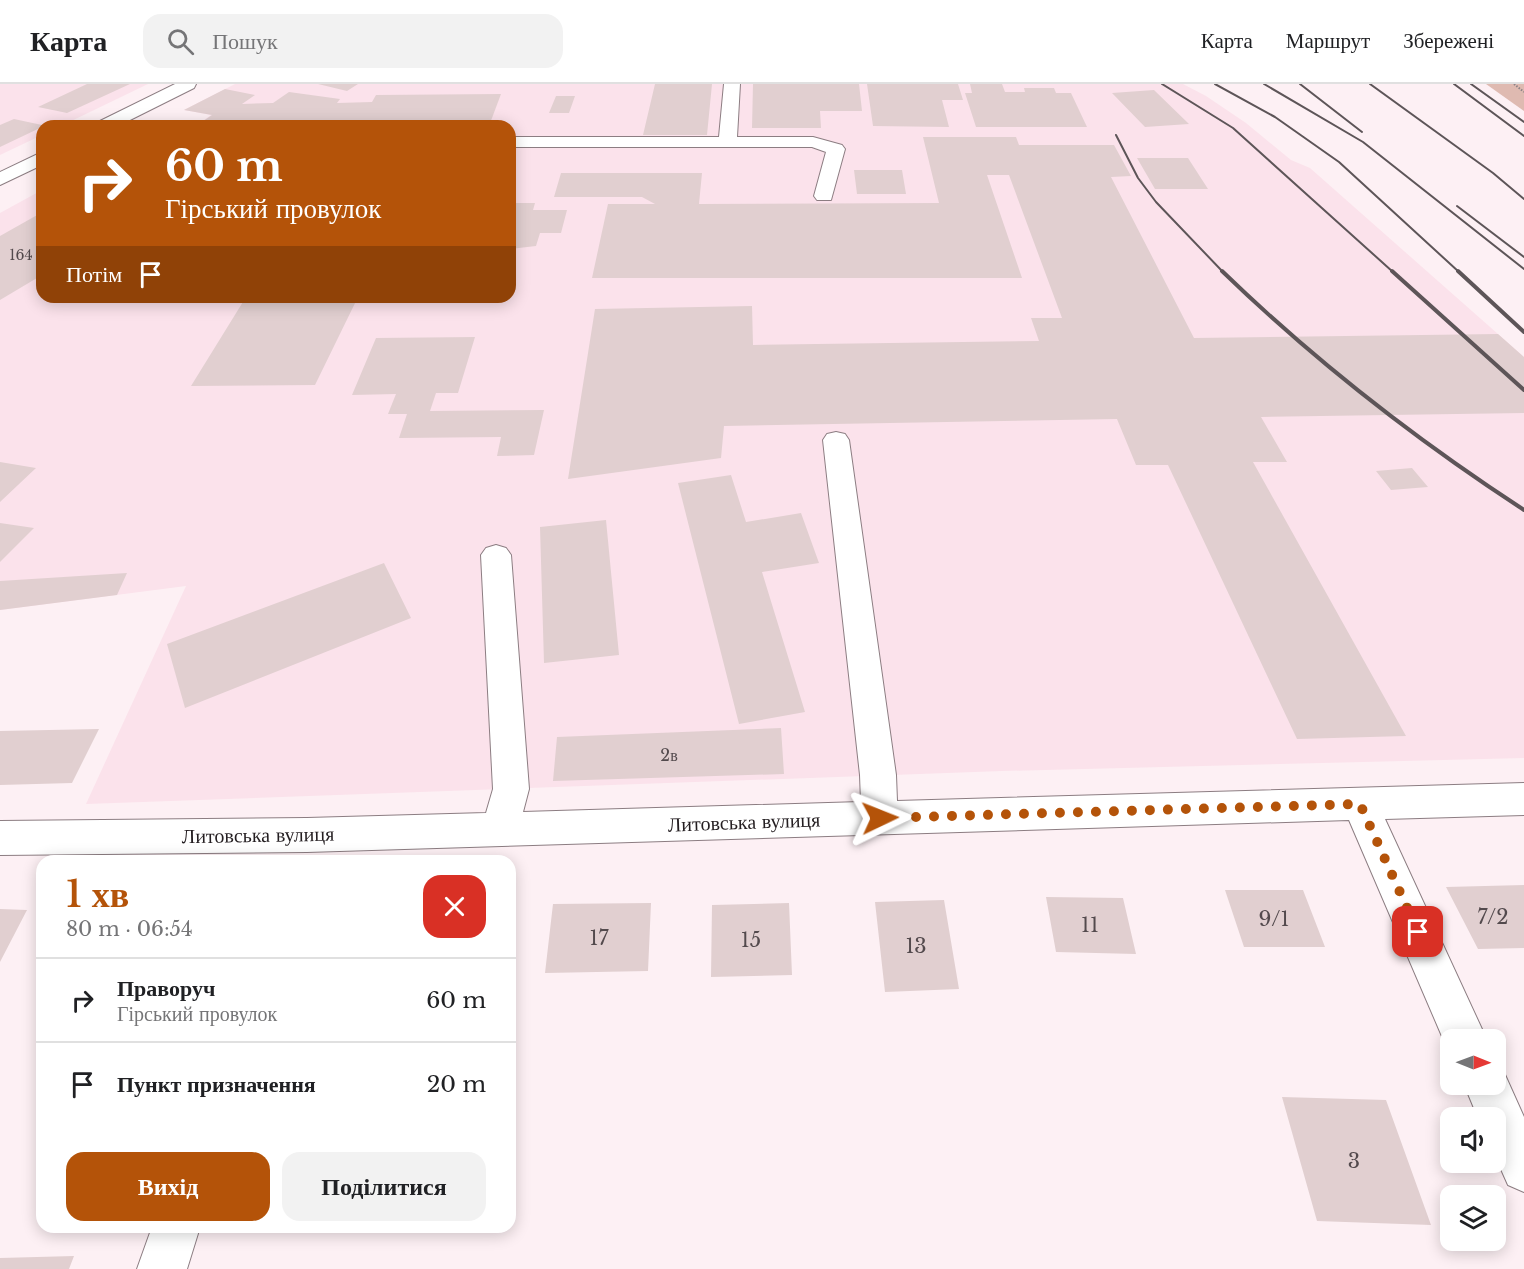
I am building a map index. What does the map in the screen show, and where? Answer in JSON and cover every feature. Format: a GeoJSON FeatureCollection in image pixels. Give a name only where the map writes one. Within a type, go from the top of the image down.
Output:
{"type":"FeatureCollection","features":[{"type":"Feature","properties":{"kind":"street"},"geometry":{"type":"LineString","coordinates":[[116,120],[188,84]]}},
{"type":"Feature","properties":{"kind":"street"},"geometry":{"type":"LineString","coordinates":[[728,142],[732,84]]}},
{"type":"Feature","properties":{"kind":"street"},"geometry":{"type":"LineString","coordinates":[[516,142],[813,142],[836,149],[824,196]]}},
{"type":"Feature","properties":{"kind":"street"},"geometry":{"type":"LineString","coordinates":[[0,179],[36,161]]}},
{"type":"Feature","properties":{"kind":"street"},"geometry":{"type":"LineString","coordinates":[[836,440],[878,775],[880,818]]}},
{"type":"Feature","properties":{"kind":"street"},"geometry":{"type":"LineString","coordinates":[[496,555],[511,789],[499,830]]}},
{"type":"Feature","properties":{"kind":"street","name":"Литовська вулиця"},"geometry":{"type":"LineString","coordinates":[[0,838],[303,848],[499,830],[1524,799]]}},
{"type":"Feature","properties":{"kind":"street"},"geometry":{"type":"LineString","coordinates":[[1360,804],[1461,1029]]}},
{"type":"Feature","properties":{"kind":"street"},"geometry":{"type":"LineString","coordinates":[[1491,1095],[1524,1169]]}},
{"type":"Feature","properties":{"kind":"street"},"geometry":{"type":"LineString","coordinates":[[162,1269],[174,1233]]}},
{"type":"Feature","properties":{"kind":"path"},"geometry":{"type":"LineString","coordinates":[[1514,84],[1524,92]]}},
{"type":"Feature","properties":{"kind":"shaded area"},"geometry":{"type":"Polygon","coordinates":[[[0,84],[148,84],[73,120],[36,120],[36,138],[0,155],[0,84]]]}},
{"type":"Feature","properties":{"kind":"shaded area"},"geometry":{"type":"Polygon","coordinates":[[[235,84],[1183,84],[1206,96],[1246,123],[1291,160],[1310,168],[1524,357],[1524,758],[1002,771],[86,804],[186,586],[0,610],[0,213],[36,193],[36,303],[516,303],[516,120],[204,120],[211,115],[184,110],[235,84]]]}},
{"type":"Feature","properties":{"kind":"shaded area"},"geometry":{"type":"Polygon","coordinates":[[[1486,84],[1524,84],[1524,111],[1486,84]]]}},
{"type":"Feature","properties":{"kind":"building"},"geometry":{"type":"Polygon","coordinates":[[[87,84],[130,84],[67,113],[38,107],[87,84]]]}},
{"type":"Feature","properties":{"kind":"building"},"geometry":{"type":"Polygon","coordinates":[[[318,84],[358,84],[347,91],[318,84]]]}},
{"type":"Feature","properties":{"kind":"building"},"geometry":{"type":"Polygon","coordinates":[[[655,84],[712,84],[707,135],[643,135],[655,84]]]}},
{"type":"Feature","properties":{"kind":"building"},"geometry":{"type":"Polygon","coordinates":[[[753,84],[859,84],[862,111],[820,111],[821,128],[752,128],[753,84]]]}},
{"type":"Feature","properties":{"kind":"building"},"geometry":{"type":"Polygon","coordinates":[[[867,84],[958,84],[963,100],[942,100],[949,127],[873,126],[867,84]]]}},
{"type":"Feature","properties":{"kind":"building"},"geometry":{"type":"Polygon","coordinates":[[[970,84],[1002,84],[1005,92],[1025,92],[1024,88],[1054,88],[1056,93],[1071,93],[1087,127],[976,127],[965,93],[972,93],[970,84]]]}},
{"type":"Feature","properties":{"kind":"building"},"geometry":{"type":"Polygon","coordinates":[[[225,89],[255,95],[242,104],[273,103],[289,92],[340,99],[337,103],[372,102],[376,95],[501,94],[491,120],[205,120],[212,115],[184,110],[225,89]]]}},
{"type":"Feature","properties":{"kind":"building"},"geometry":{"type":"Polygon","coordinates":[[[1154,90],[1189,124],[1145,127],[1112,93],[1154,90]]]}},
{"type":"Feature","properties":{"kind":"building"},"geometry":{"type":"Polygon","coordinates":[[[556,96],[575,96],[569,113],[549,113],[556,96]]]}},
{"type":"Feature","properties":{"kind":"building"},"geometry":{"type":"Polygon","coordinates":[[[14,119],[36,124],[36,130],[0,147],[0,125],[14,119]]]}},
{"type":"Feature","properties":{"kind":"building"},"geometry":{"type":"Polygon","coordinates":[[[923,137],[1016,137],[1019,145],[1114,145],[1131,176],[1111,177],[1194,338],[1498,334],[1524,357],[1524,413],[1261,417],[1287,462],[1253,462],[1406,736],[1297,739],[1168,465],[1136,465],[1117,419],[724,426],[721,458],[568,479],[595,309],[752,306],[753,345],[1039,341],[1031,318],[1062,318],[1009,175],[987,175],[1022,278],[592,278],[608,204],[655,204],[642,197],[554,197],[561,173],[702,173],[699,204],[939,203],[923,137]]]}},
{"type":"Feature","properties":{"kind":"building"},"geometry":{"type":"Polygon","coordinates":[[[1137,158],[1188,158],[1208,189],[1155,189],[1137,158]]]}},
{"type":"Feature","properties":{"kind":"building"},"geometry":{"type":"Polygon","coordinates":[[[854,170],[902,170],[906,194],[857,194],[854,170]]]}},
{"type":"Feature","properties":{"kind":"building"},"geometry":{"type":"Polygon","coordinates":[[[516,203],[535,203],[533,210],[567,210],[561,233],[540,233],[536,246],[516,248],[516,203]]]}},
{"type":"Feature","properties":{"kind":"building"},"geometry":{"type":"Polygon","coordinates":[[[36,216],[36,279],[0,300],[0,236],[36,216]]]}},
{"type":"Feature","properties":{"kind":"building"},"geometry":{"type":"Polygon","coordinates":[[[242,303],[355,303],[315,385],[191,386],[242,303]]]}},
{"type":"Feature","properties":{"kind":"building"},"geometry":{"type":"Polygon","coordinates":[[[475,337],[458,393],[436,393],[430,411],[544,410],[534,455],[497,456],[501,437],[399,438],[407,414],[388,414],[396,394],[352,395],[376,338],[475,337]]]}},
{"type":"Feature","properties":{"kind":"building"},"geometry":{"type":"Polygon","coordinates":[[[0,462],[36,468],[0,502],[0,462]]]}},
{"type":"Feature","properties":{"kind":"building"},"geometry":{"type":"Polygon","coordinates":[[[1412,468],[1428,487],[1391,490],[1376,471],[1412,468]]]}},
{"type":"Feature","properties":{"kind":"building"},"geometry":{"type":"Polygon","coordinates":[[[731,475],[746,522],[801,513],[819,563],[762,572],[805,712],[739,724],[678,483],[731,475]]]}},
{"type":"Feature","properties":{"kind":"building"},"geometry":{"type":"Polygon","coordinates":[[[606,520],[619,655],[544,663],[540,527],[606,520]]]}},
{"type":"Feature","properties":{"kind":"building"},"geometry":{"type":"Polygon","coordinates":[[[0,523],[34,528],[0,562],[0,523]]]}},
{"type":"Feature","properties":{"kind":"building"},"geometry":{"type":"Polygon","coordinates":[[[384,563],[411,618],[185,708],[167,644],[384,563]]]}},
{"type":"Feature","properties":{"kind":"building"},"geometry":{"type":"Polygon","coordinates":[[[127,573],[117,595],[0,610],[0,581],[127,573]]]}},
{"type":"Feature","properties":{"kind":"building"},"geometry":{"type":"Polygon","coordinates":[[[781,728],[784,774],[553,781],[557,737],[781,728]]]}},
{"type":"Feature","properties":{"kind":"building"},"geometry":{"type":"Polygon","coordinates":[[[99,729],[72,783],[0,785],[0,731],[99,729]]]}},
{"type":"Feature","properties":{"kind":"building"},"geometry":{"type":"Polygon","coordinates":[[[1524,885],[1524,948],[1478,949],[1446,887],[1524,885]]]}},
{"type":"Feature","properties":{"kind":"building"},"geometry":{"type":"Polygon","coordinates":[[[1225,890],[1303,890],[1325,947],[1244,947],[1225,890]]]}},
{"type":"Feature","properties":{"kind":"building"},"geometry":{"type":"Polygon","coordinates":[[[1046,897],[1123,898],[1136,954],[1056,952],[1046,897]]]}},
{"type":"Feature","properties":{"kind":"building"},"geometry":{"type":"Polygon","coordinates":[[[944,900],[959,989],[885,992],[875,902],[944,900]]]}},
{"type":"Feature","properties":{"kind":"building"},"geometry":{"type":"Polygon","coordinates":[[[651,903],[648,971],[545,973],[553,904],[651,903]]]}},
{"type":"Feature","properties":{"kind":"building"},"geometry":{"type":"Polygon","coordinates":[[[789,903],[792,975],[711,977],[712,905],[789,903]]]}},
{"type":"Feature","properties":{"kind":"building"},"geometry":{"type":"Polygon","coordinates":[[[0,909],[27,910],[0,962],[0,909]]]}},
{"type":"Feature","properties":{"kind":"building"},"geometry":{"type":"Polygon","coordinates":[[[1282,1097],[1386,1100],[1431,1225],[1317,1221],[1282,1097]]]}},
{"type":"Feature","properties":{"kind":"building"},"geometry":{"type":"Polygon","coordinates":[[[74,1256],[69,1269],[0,1269],[0,1258],[74,1256]]]}},
{"type":"Feature","properties":{"kind":"railway"},"geometry":{"type":"LineString","coordinates":[[1162,84],[1233,128],[1393,272]]}},
{"type":"Feature","properties":{"kind":"railway"},"geometry":{"type":"LineString","coordinates":[[1215,84],[1275,117],[1339,162],[1459,272]]}},
{"type":"Feature","properties":{"kind":"railway"},"geometry":{"type":"LineString","coordinates":[[1264,84],[1363,142],[1524,269]]}},
{"type":"Feature","properties":{"kind":"railway"},"geometry":{"type":"LineString","coordinates":[[1300,84],[1362,132]]}},
{"type":"Feature","properties":{"kind":"railway"},"geometry":{"type":"LineString","coordinates":[[1370,84],[1493,173],[1524,199]]}},
{"type":"Feature","properties":{"kind":"railway"},"geometry":{"type":"LineString","coordinates":[[1454,84],[1524,136]]}},
{"type":"Feature","properties":{"kind":"railway"},"geometry":{"type":"LineString","coordinates":[[1471,84],[1524,122]]}},
{"type":"Feature","properties":{"kind":"railway"},"geometry":{"type":"LineString","coordinates":[[1116,135],[1138,178],[1156,202],[1222,271]]}},
{"type":"Feature","properties":{"kind":"railway"},"geometry":{"type":"LineString","coordinates":[[1457,206],[1524,257]]}},
{"type":"Feature","properties":{"kind":"railway"},"geometry":{"type":"LineString","coordinates":[[1222,271],[1293,336],[1367,398],[1524,510]]}},
{"type":"Feature","properties":{"kind":"railway"},"geometry":{"type":"LineString","coordinates":[[1392,271],[1524,390]]}},
{"type":"Feature","properties":{"kind":"railway"},"geometry":{"type":"LineString","coordinates":[[1458,271],[1524,332]]}},
{"type":"Feature","properties":{"kind":"route"},"geometry":{"type":"LineString","coordinates":[[880,818],[1360,804],[1418,932]]}}]}
